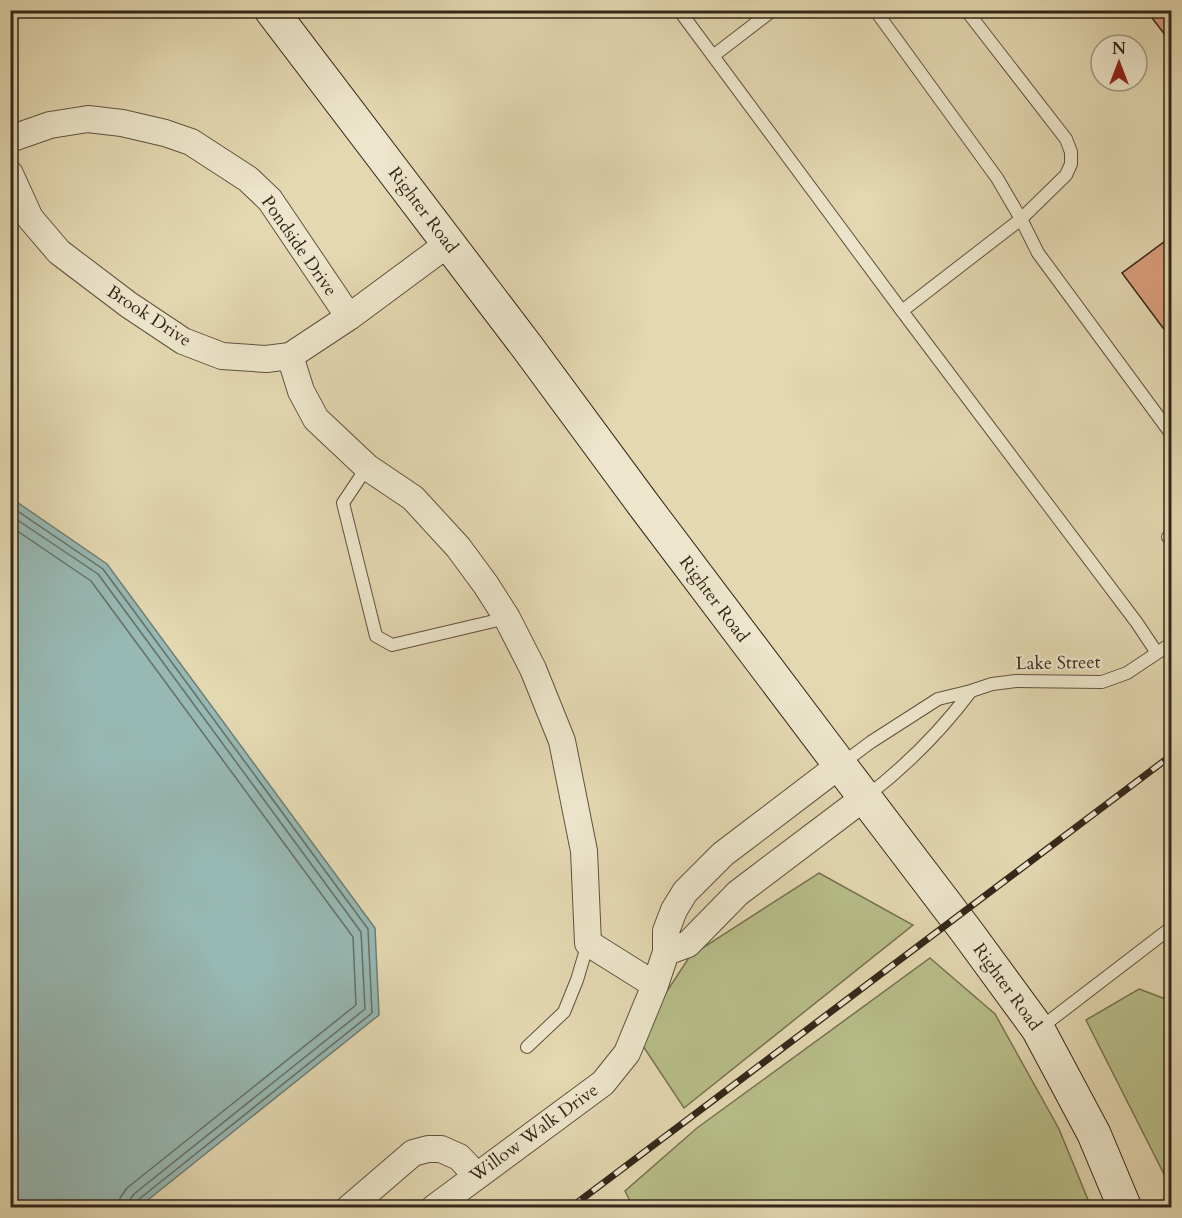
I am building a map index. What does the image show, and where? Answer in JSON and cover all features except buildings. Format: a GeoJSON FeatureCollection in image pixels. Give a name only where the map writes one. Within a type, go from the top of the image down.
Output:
{"type":"FeatureCollection","features":[{"type":"Feature","properties":{"kind":"street","name":"Righter Road"},"geometry":{"type":"LineString","coordinates":[[271,10],[449,243],[1038,1029],[1095,1134],[1125,1208]]}},
{"type":"Feature","properties":{"kind":"street","name":"Pondside Drive"},"geometry":{"type":"LineString","coordinates":[[10,139],[50,125],[88,119],[122,123],[191,142],[248,179],[270,200],[349,318]]}},
{"type":"Feature","properties":{"kind":"street","name":"Brook Drive"},"geometry":{"type":"LineString","coordinates":[[10,174],[30,218],[59,252],[129,306],[183,341],[222,356],[266,359],[290,356],[349,318],[449,243]]}},
{"type":"Feature","properties":{"kind":"street"},"geometry":{"type":"LineString","coordinates":[[290,356],[301,391],[316,419],[367,467],[413,498],[421,506],[458,547],[507,618],[533,669],[562,741],[584,850],[588,943],[655,984]]}},
{"type":"Feature","properties":{"kind":"street","name":"Willow Walk Drive"},"geometry":{"type":"LineString","coordinates":[[434,1208],[603,1083],[627,1053],[666,952],[666,931],[674,910],[685,892],[723,854],[840,765]]}},
{"type":"Feature","properties":{"kind":"street"},"geometry":{"type":"LineString","coordinates":[[666,952],[688,944],[738,893],[865,797]]}},
{"type":"Feature","properties":{"kind":"street"},"geometry":{"type":"LineString","coordinates":[[349,1208],[413,1153],[428,1149],[441,1149],[459,1157],[476,1175]]}},
{"type":"Feature","properties":{"kind":"lane"},"geometry":{"type":"LineString","coordinates":[[679,10],[1157,653]]}},
{"type":"Feature","properties":{"kind":"lane"},"geometry":{"type":"LineString","coordinates":[[713,56],[773,10]]}},
{"type":"Feature","properties":{"kind":"lane"},"geometry":{"type":"LineString","coordinates":[[875,10],[997,178],[1038,253],[1172,435]]}},
{"type":"Feature","properties":{"kind":"lane"},"geometry":{"type":"LineString","coordinates":[[902,312],[1021,219],[1066,175],[1071,164],[1071,152],[1066,139],[966,10]]}},
{"type":"Feature","properties":{"kind":"lane"},"geometry":{"type":"LineString","coordinates":[[367,467],[343,503],[376,636],[392,645],[507,618]]}},
{"type":"Feature","properties":{"kind":"lane","name":"Lake Street"},"geometry":{"type":"LineString","coordinates":[[840,765],[938,699],[992,684],[1017,681],[1102,682],[1127,673],[1172,643]]}},
{"type":"Feature","properties":{"kind":"lane"},"geometry":{"type":"LineString","coordinates":[[865,797],[904,766],[951,717],[971,691]]}},
{"type":"Feature","properties":{"kind":"lane"},"geometry":{"type":"LineString","coordinates":[[1038,1029],[1172,927]]}},
{"type":"Feature","properties":{"kind":"lane"},"geometry":{"type":"LineString","coordinates":[[527,1047],[564,1012],[588,943]]}},
{"type":"Feature","properties":{"kind":"green space"},"geometry":{"type":"Polygon","coordinates":[[[819,873],[913,925],[684,1108],[637,1037],[690,956],[819,873]]]}},
{"type":"Feature","properties":{"kind":"green space"},"geometry":{"type":"Polygon","coordinates":[[[930,958],[995,1014],[1059,1129],[1091,1207],[633,1207],[625,1191],[697,1128],[930,958]]]}},
{"type":"Feature","properties":{"kind":"green space"},"geometry":{"type":"Polygon","coordinates":[[[1139,989],[1171,1001],[1171,1188],[1086,1020],[1139,989]]]}},
{"type":"Feature","properties":{"kind":"water"},"geometry":{"type":"Polygon","coordinates":[[[11,498],[107,564],[375,928],[379,1015],[139,1207],[11,1207],[11,498]]]}},
{"type":"Feature","properties":{"kind":"railway"},"geometry":{"type":"LineString","coordinates":[[570,1208],[1172,755]]}}]}
